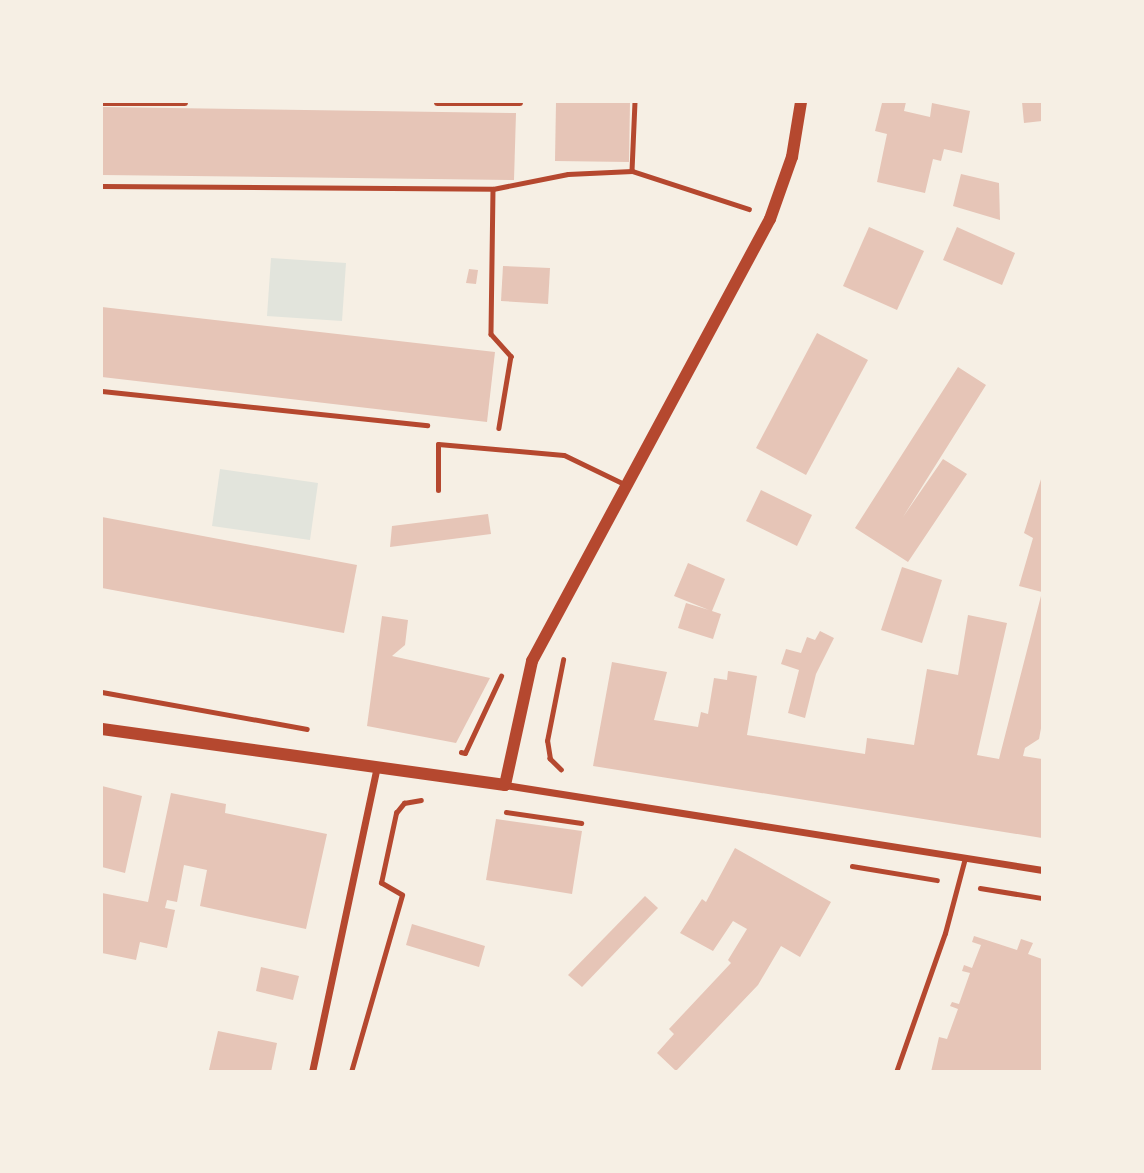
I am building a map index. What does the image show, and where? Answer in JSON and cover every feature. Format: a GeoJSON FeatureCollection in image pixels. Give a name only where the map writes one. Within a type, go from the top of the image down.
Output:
{"type":"FeatureCollection","features":[{"type":"Feature","properties":{"kind":"street"},"geometry":{"type":"LineString","coordinates":[[102,102],[184,102]]}},
{"type":"Feature","properties":{"kind":"street"},"geometry":{"type":"LineString","coordinates":[[437,102],[519,102]]}},
{"type":"Feature","properties":{"kind":"street"},"geometry":{"type":"LineString","coordinates":[[505,785],[532,661],[782,195],[801,102]]}},
{"type":"Feature","properties":{"kind":"street"},"geometry":{"type":"LineString","coordinates":[[102,729],[505,785],[1042,870]]}},
{"type":"Feature","properties":{"kind":"street"},"geometry":{"type":"LineString","coordinates":[[312,1072],[377,767]]}},
{"type":"Feature","properties":{"kind":"lane"},"geometry":{"type":"LineString","coordinates":[[438,490],[439,443],[564,455],[626,485]]}},
{"type":"Feature","properties":{"kind":"lane"},"geometry":{"type":"LineString","coordinates":[[895,1072],[945,933],[965,858]]}},
{"type":"Feature","properties":{"kind":"path"},"geometry":{"type":"LineString","coordinates":[[632,171],[635,102]]}},
{"type":"Feature","properties":{"kind":"path"},"geometry":{"type":"LineString","coordinates":[[102,186],[493,189],[568,174],[632,171],[753,211]]}},
{"type":"Feature","properties":{"kind":"path"},"geometry":{"type":"LineString","coordinates":[[493,189],[491,334],[511,356],[498,433],[511,436]]}},
{"type":"Feature","properties":{"kind":"path"},"geometry":{"type":"LineString","coordinates":[[748,222],[758,198]]}},
{"type":"Feature","properties":{"kind":"path"},"geometry":{"type":"LineString","coordinates":[[102,398],[102,391],[430,425]]}},
{"type":"Feature","properties":{"kind":"path"},"geometry":{"type":"LineString","coordinates":[[565,654],[547,741],[555,766],[571,773]]}},
{"type":"Feature","properties":{"kind":"path"},"geometry":{"type":"LineString","coordinates":[[452,751],[465,753],[503,673]]}},
{"type":"Feature","properties":{"kind":"path"},"geometry":{"type":"LineString","coordinates":[[102,692],[319,732]]}},
{"type":"Feature","properties":{"kind":"path"},"geometry":{"type":"LineString","coordinates":[[351,1072],[402,895],[381,883],[396,813],[404,803],[435,802]]}},
{"type":"Feature","properties":{"kind":"path"},"geometry":{"type":"LineString","coordinates":[[504,811],[586,823]]}},
{"type":"Feature","properties":{"kind":"path"},"geometry":{"type":"LineString","coordinates":[[841,864],[1042,898]]}},
{"type":"Feature","properties":{"kind":"shaded area"},"geometry":{"type":"Polygon","coordinates":[[[271,258],[346,263],[342,321],[267,316],[271,258]]]}},
{"type":"Feature","properties":{"kind":"shaded area"},"geometry":{"type":"Polygon","coordinates":[[[220,469],[318,483],[310,540],[212,526],[220,469]]]}},
{"type":"Feature","properties":{"kind":"building"},"geometry":{"type":"Polygon","coordinates":[[[556,102],[630,102],[629,162],[555,161],[556,102]]]}},
{"type":"Feature","properties":{"kind":"building"},"geometry":{"type":"Polygon","coordinates":[[[906,102],[904,111],[930,117],[932,103],[970,111],[962,153],[944,149],[941,161],[933,159],[925,193],[877,182],[887,134],[875,131],[882,103],[906,102]]]}},
{"type":"Feature","properties":{"kind":"building"},"geometry":{"type":"Polygon","coordinates":[[[1022,102],[1042,102],[1042,121],[1024,123],[1022,102]]]}},
{"type":"Feature","properties":{"kind":"building"},"geometry":{"type":"Polygon","coordinates":[[[102,107],[516,113],[514,180],[102,175],[102,107]]]}},
{"type":"Feature","properties":{"kind":"building"},"geometry":{"type":"Polygon","coordinates":[[[961,174],[999,183],[1000,220],[953,206],[961,174]]]}},
{"type":"Feature","properties":{"kind":"building"},"geometry":{"type":"Polygon","coordinates":[[[869,227],[924,251],[897,310],[843,286],[869,227]]]}},
{"type":"Feature","properties":{"kind":"building"},"geometry":{"type":"Polygon","coordinates":[[[957,227],[1015,253],[1002,285],[943,260],[957,227]]]}},
{"type":"Feature","properties":{"kind":"building"},"geometry":{"type":"Polygon","coordinates":[[[503,266],[550,268],[548,304],[501,301],[503,266]]]}},
{"type":"Feature","properties":{"kind":"building"},"geometry":{"type":"Polygon","coordinates":[[[469,269],[478,270],[476,284],[466,283],[469,269]]]}},
{"type":"Feature","properties":{"kind":"building"},"geometry":{"type":"Polygon","coordinates":[[[102,307],[495,352],[487,422],[102,377],[102,307]]]}},
{"type":"Feature","properties":{"kind":"building"},"geometry":{"type":"Polygon","coordinates":[[[817,333],[868,360],[806,475],[756,448],[817,333]]]}},
{"type":"Feature","properties":{"kind":"building"},"geometry":{"type":"Polygon","coordinates":[[[958,367],[986,385],[903,517],[943,459],[967,474],[908,562],[855,528],[958,367]]]}},
{"type":"Feature","properties":{"kind":"building"},"geometry":{"type":"Polygon","coordinates":[[[1042,476],[1042,592],[1019,586],[1033,538],[1024,533],[1042,476]]]}},
{"type":"Feature","properties":{"kind":"building"},"geometry":{"type":"Polygon","coordinates":[[[761,490],[812,515],[797,546],[746,521],[761,490]]]}},
{"type":"Feature","properties":{"kind":"building"},"geometry":{"type":"Polygon","coordinates":[[[488,514],[491,534],[390,547],[392,526],[488,514]]]}},
{"type":"Feature","properties":{"kind":"building"},"geometry":{"type":"Polygon","coordinates":[[[102,517],[357,565],[344,633],[102,588],[102,517]]]}},
{"type":"Feature","properties":{"kind":"building"},"geometry":{"type":"Polygon","coordinates":[[[688,563],[725,579],[712,611],[721,614],[713,639],[678,628],[686,603],[709,610],[674,596],[688,563]]]}},
{"type":"Feature","properties":{"kind":"building"},"geometry":{"type":"Polygon","coordinates":[[[902,567],[942,580],[922,643],[881,630],[902,567]]]}},
{"type":"Feature","properties":{"kind":"building"},"geometry":{"type":"Polygon","coordinates":[[[1042,592],[1042,723],[1039,739],[1025,748],[1023,756],[1042,759],[1042,838],[593,766],[612,662],[667,672],[654,720],[698,727],[701,712],[708,714],[714,678],[727,680],[728,671],[757,676],[747,735],[865,754],[867,738],[914,745],[927,669],[958,675],[968,615],[1007,623],[977,755],[999,759],[1042,592]]]}},
{"type":"Feature","properties":{"kind":"building"},"geometry":{"type":"Polygon","coordinates":[[[382,616],[408,620],[405,645],[392,656],[490,678],[456,743],[367,726],[382,616]]]}},
{"type":"Feature","properties":{"kind":"building"},"geometry":{"type":"Polygon","coordinates":[[[820,631],[834,638],[816,674],[805,718],[788,713],[799,670],[781,664],[786,649],[801,653],[807,637],[815,640],[820,631]]]}},
{"type":"Feature","properties":{"kind":"building"},"geometry":{"type":"Polygon","coordinates":[[[102,786],[142,796],[125,873],[102,867],[102,786]]]}},
{"type":"Feature","properties":{"kind":"building"},"geometry":{"type":"Polygon","coordinates":[[[171,793],[226,804],[225,813],[327,834],[306,929],[200,906],[207,870],[184,865],[177,902],[167,900],[165,908],[175,910],[167,948],[140,942],[136,960],[102,953],[102,893],[148,902],[171,793]]]}},
{"type":"Feature","properties":{"kind":"building"},"geometry":{"type":"Polygon","coordinates":[[[496,819],[582,831],[572,894],[486,880],[496,819]]]}},
{"type":"Feature","properties":{"kind":"building"},"geometry":{"type":"Polygon","coordinates":[[[735,848],[831,902],[800,957],[781,946],[758,985],[676,1071],[657,1053],[674,1034],[669,1029],[731,963],[728,960],[747,929],[733,921],[713,951],[680,933],[702,899],[706,902],[735,848]]]}},
{"type":"Feature","properties":{"kind":"building"},"geometry":{"type":"Polygon","coordinates":[[[645,896],[658,908],[582,987],[568,975],[645,896]]]}},
{"type":"Feature","properties":{"kind":"building"},"geometry":{"type":"Polygon","coordinates":[[[412,924],[485,946],[479,967],[406,945],[412,924]]]}},
{"type":"Feature","properties":{"kind":"building"},"geometry":{"type":"Polygon","coordinates":[[[974,936],[1017,950],[1021,939],[1033,943],[1028,954],[1042,959],[1042,1072],[931,1072],[939,1037],[947,1039],[958,1009],[950,1006],[952,1002],[959,1004],[970,973],[962,971],[964,965],[972,968],[981,945],[972,942],[974,936]]]}},
{"type":"Feature","properties":{"kind":"building"},"geometry":{"type":"Polygon","coordinates":[[[261,967],[299,976],[293,1000],[256,991],[261,967]]]}},
{"type":"Feature","properties":{"kind":"building"},"geometry":{"type":"Polygon","coordinates":[[[218,1031],[277,1043],[271,1072],[209,1070],[218,1031]]]}}]}
